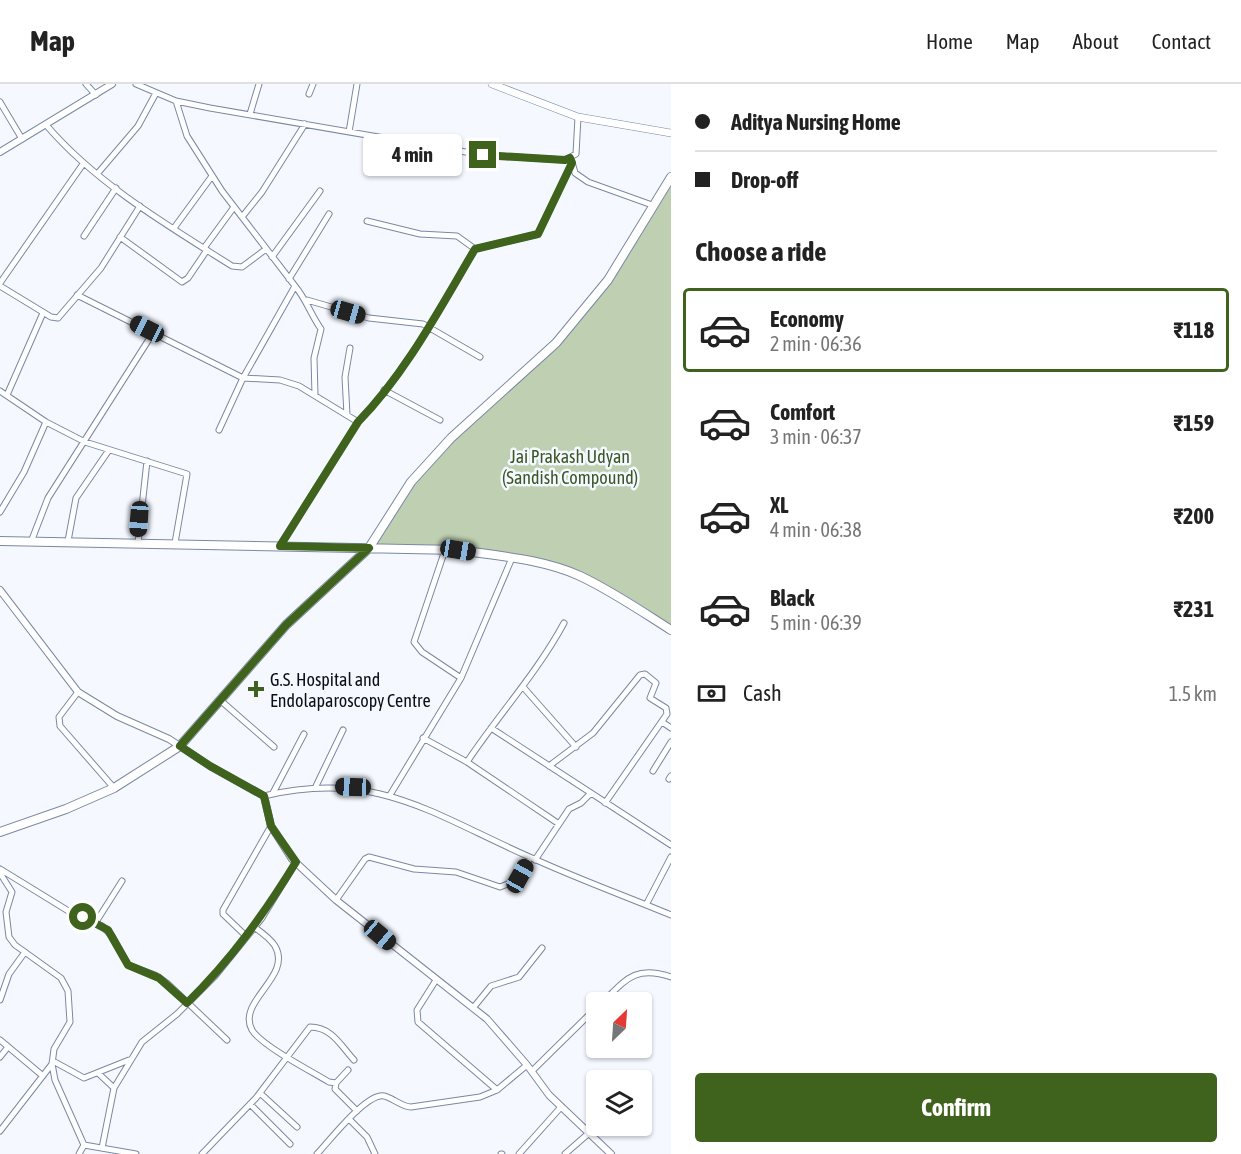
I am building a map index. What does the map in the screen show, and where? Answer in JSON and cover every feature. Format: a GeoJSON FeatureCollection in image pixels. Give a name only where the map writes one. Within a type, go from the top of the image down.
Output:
{"type":"FeatureCollection","features":[{"type":"Feature","properties":{"kind":"main road"},"geometry":{"type":"LineString","coordinates":[[492,84],[578,117],[671,133]]}},
{"type":"Feature","properties":{"kind":"main road"},"geometry":{"type":"LineString","coordinates":[[0,832],[66,809],[114,788],[180,746],[286,625],[369,548],[411,482],[451,438],[555,343],[608,280],[671,177]]}},
{"type":"Feature","properties":{"kind":"main road"},"geometry":{"type":"LineString","coordinates":[[0,541],[445,550],[512,558],[578,575],[630,603],[671,630]]}},
{"type":"Feature","properties":{"kind":"street"},"geometry":{"type":"LineString","coordinates":[[86,84],[96,94]]}},
{"type":"Feature","properties":{"kind":"street"},"geometry":{"type":"LineString","coordinates":[[0,152],[47,126],[112,84]]}},
{"type":"Feature","properties":{"kind":"street"},"geometry":{"type":"LineString","coordinates":[[136,84],[176,101],[349,132],[483,155],[571,160]]}},
{"type":"Feature","properties":{"kind":"street"},"geometry":{"type":"LineString","coordinates":[[250,114],[259,84]]}},
{"type":"Feature","properties":{"kind":"street"},"geometry":{"type":"LineString","coordinates":[[309,94],[313,84]]}},
{"type":"Feature","properties":{"kind":"street"},"geometry":{"type":"LineString","coordinates":[[349,132],[357,84]]}},
{"type":"Feature","properties":{"kind":"street"},"geometry":{"type":"LineString","coordinates":[[98,173],[138,126],[156,93]]}},
{"type":"Feature","properties":{"kind":"street"},"geometry":{"type":"LineString","coordinates":[[176,101],[187,136],[212,176],[307,300],[313,318],[321,330],[314,358],[315,395]]}},
{"type":"Feature","properties":{"kind":"street"},"geometry":{"type":"LineString","coordinates":[[0,102],[22,139]]}},
{"type":"Feature","properties":{"kind":"street"},"geometry":{"type":"LineString","coordinates":[[280,546],[358,422],[429,327],[475,249],[538,234],[578,148],[578,117]]}},
{"type":"Feature","properties":{"kind":"street"},"geometry":{"type":"LineString","coordinates":[[242,217],[259,197],[305,124]]}},
{"type":"Feature","properties":{"kind":"street"},"geometry":{"type":"LineString","coordinates":[[47,126],[83,164],[140,206],[238,267],[266,249]]}},
{"type":"Feature","properties":{"kind":"street"},"geometry":{"type":"LineString","coordinates":[[571,160],[575,173],[588,182],[652,205]]}},
{"type":"Feature","properties":{"kind":"street"},"geometry":{"type":"LineString","coordinates":[[83,164],[0,285],[43,313],[58,318],[100,268],[140,206]]}},
{"type":"Feature","properties":{"kind":"street"},"geometry":{"type":"LineString","coordinates":[[174,228],[212,176]]}},
{"type":"Feature","properties":{"kind":"street"},"geometry":{"type":"LineString","coordinates":[[84,236],[116,188]]}},
{"type":"Feature","properties":{"kind":"street"},"geometry":{"type":"LineString","coordinates":[[272,257],[320,190]]}},
{"type":"Feature","properties":{"kind":"street"},"geometry":{"type":"LineString","coordinates":[[120,237],[182,282],[188,278],[234,207]]}},
{"type":"Feature","properties":{"kind":"street"},"geometry":{"type":"LineString","coordinates":[[289,279],[329,214]]}},
{"type":"Feature","properties":{"kind":"street"},"geometry":{"type":"LineString","coordinates":[[367,220],[420,234],[457,236],[475,249]]}},
{"type":"Feature","properties":{"kind":"street"},"geometry":{"type":"LineString","coordinates":[[219,430],[243,378],[295,286]]}},
{"type":"Feature","properties":{"kind":"street"},"geometry":{"type":"LineString","coordinates":[[77,295],[243,378],[280,380],[315,395],[358,422]]}},
{"type":"Feature","properties":{"kind":"street"},"geometry":{"type":"LineString","coordinates":[[307,300],[369,318],[413,322],[429,327],[480,357]]}},
{"type":"Feature","properties":{"kind":"street"},"geometry":{"type":"LineString","coordinates":[[7,395],[43,313]]}},
{"type":"Feature","properties":{"kind":"street"},"geometry":{"type":"LineString","coordinates":[[31,542],[44,504],[153,333]]}},
{"type":"Feature","properties":{"kind":"street"},"geometry":{"type":"LineString","coordinates":[[347,415],[345,377],[350,348]]}},
{"type":"Feature","properties":{"kind":"street"},"geometry":{"type":"LineString","coordinates":[[384,390],[440,420]]}},
{"type":"Feature","properties":{"kind":"street"},"geometry":{"type":"LineString","coordinates":[[0,391],[46,422],[85,442],[184,472],[188,476],[175,543]]}},
{"type":"Feature","properties":{"kind":"street"},"geometry":{"type":"LineString","coordinates":[[0,512],[24,472],[46,422]]}},
{"type":"Feature","properties":{"kind":"street"},"geometry":{"type":"LineString","coordinates":[[68,542],[76,498],[109,450]]}},
{"type":"Feature","properties":{"kind":"street"},"geometry":{"type":"LineString","coordinates":[[138,543],[147,461]]}},
{"type":"Feature","properties":{"kind":"street"},"geometry":{"type":"LineString","coordinates":[[445,550],[414,642],[422,652],[461,678]]}},
{"type":"Feature","properties":{"kind":"street"},"geometry":{"type":"LineString","coordinates":[[390,795],[461,678],[512,558]]}},
{"type":"Feature","properties":{"kind":"street"},"geometry":{"type":"LineString","coordinates":[[0,590],[78,692],[117,716],[180,746],[210,766],[264,796],[316,786],[361,788],[390,795],[416,804],[533,859],[671,915]]}},
{"type":"Feature","properties":{"kind":"street"},"geometry":{"type":"LineString","coordinates":[[467,762],[524,688],[564,623]]}},
{"type":"Feature","properties":{"kind":"street"},"geometry":{"type":"LineString","coordinates":[[549,766],[599,728],[642,674],[656,683],[650,698],[667,710],[662,722],[605,803]]}},
{"type":"Feature","properties":{"kind":"street"},"geometry":{"type":"LineString","coordinates":[[524,688],[576,747]]}},
{"type":"Feature","properties":{"kind":"street"},"geometry":{"type":"LineString","coordinates":[[78,692],[59,717],[60,726],[79,752],[114,788]]}},
{"type":"Feature","properties":{"kind":"street"},"geometry":{"type":"LineString","coordinates":[[220,700],[274,747]]}},
{"type":"Feature","properties":{"kind":"street"},"geometry":{"type":"LineString","coordinates":[[662,722],[671,728]]}},
{"type":"Feature","properties":{"kind":"street"},"geometry":{"type":"LineString","coordinates":[[491,728],[671,845]]}},
{"type":"Feature","properties":{"kind":"street"},"geometry":{"type":"LineString","coordinates":[[316,786],[343,730]]}},
{"type":"Feature","properties":{"kind":"street"},"geometry":{"type":"LineString","coordinates":[[273,794],[304,734]]}},
{"type":"Feature","properties":{"kind":"street"},"geometry":{"type":"LineString","coordinates":[[423,738],[467,762],[559,824]]}},
{"type":"Feature","properties":{"kind":"street"},"geometry":{"type":"LineString","coordinates":[[653,771],[671,742]]}},
{"type":"Feature","properties":{"kind":"street"},"geometry":{"type":"LineString","coordinates":[[336,900],[369,857],[414,869],[456,872],[500,887],[518,880],[569,809],[581,803],[591,793]]}},
{"type":"Feature","properties":{"kind":"street"},"geometry":{"type":"LineString","coordinates":[[264,796],[271,826],[294,860],[336,900],[473,1008],[527,1065],[561,1107],[586,1130]]}},
{"type":"Feature","properties":{"kind":"street"},"geometry":{"type":"LineString","coordinates":[[246,936],[223,914],[223,910],[271,826]]}},
{"type":"Feature","properties":{"kind":"street"},"geometry":{"type":"LineString","coordinates":[[646,905],[671,857]]}},
{"type":"Feature","properties":{"kind":"street"},"geometry":{"type":"LineString","coordinates":[[102,1148],[114,1088],[129,1060],[151,1033],[177,1014],[215,976],[254,927],[294,860]]}},
{"type":"Feature","properties":{"kind":"street"},"geometry":{"type":"LineString","coordinates":[[0,871],[70,912],[96,922],[112,936],[128,965],[159,978],[227,1040]]}},
{"type":"Feature","properties":{"kind":"street"},"geometry":{"type":"LineString","coordinates":[[0,871],[12,892],[6,912],[9,937],[25,952],[62,978],[68,991],[70,1022],[57,1041],[52,1062],[0,1131]]}},
{"type":"Feature","properties":{"kind":"street"},"geometry":{"type":"LineString","coordinates":[[96,922],[122,881]]}},
{"type":"Feature","properties":{"kind":"street"},"geometry":{"type":"LineString","coordinates":[[254,927],[275,946],[277,959],[272,979],[250,1010],[249,1020],[257,1036],[329,1082],[336,1083]]}},
{"type":"Feature","properties":{"kind":"street"},"geometry":{"type":"LineString","coordinates":[[473,1008],[491,986],[519,977],[542,948]]}},
{"type":"Feature","properties":{"kind":"street"},"geometry":{"type":"LineString","coordinates":[[0,1000],[9,974],[25,952]]}},
{"type":"Feature","properties":{"kind":"street"},"geometry":{"type":"LineString","coordinates":[[613,992],[623,982],[637,974],[656,972],[671,977]]}},
{"type":"Feature","properties":{"kind":"street"},"geometry":{"type":"LineString","coordinates":[[436,980],[417,1010],[418,1022],[497,1090]]}},
{"type":"Feature","properties":{"kind":"street"},"geometry":{"type":"LineString","coordinates":[[532,1071],[586,1018]]}},
{"type":"Feature","properties":{"kind":"street"},"geometry":{"type":"LineString","coordinates":[[202,1154],[260,1093],[289,1058],[308,1029],[313,1026],[341,1041],[354,1060]]}},
{"type":"Feature","properties":{"kind":"street"},"geometry":{"type":"LineString","coordinates":[[0,1040],[43,1076]]}},
{"type":"Feature","properties":{"kind":"street"},"geometry":{"type":"LineString","coordinates":[[0,1057],[8,1047]]}},
{"type":"Feature","properties":{"kind":"street"},"geometry":{"type":"LineString","coordinates":[[52,1062],[84,1078],[129,1060]]}},
{"type":"Feature","properties":{"kind":"street"},"geometry":{"type":"LineString","coordinates":[[52,1062],[55,1080],[84,1145]]}},
{"type":"Feature","properties":{"kind":"street"},"geometry":{"type":"LineString","coordinates":[[317,1154],[349,1119],[382,1095],[400,1106],[411,1107],[480,1097],[497,1090],[527,1065]]}},
{"type":"Feature","properties":{"kind":"street"},"geometry":{"type":"LineString","coordinates":[[348,1070],[336,1083],[336,1092],[357,1112]]}},
{"type":"Feature","properties":{"kind":"street"},"geometry":{"type":"LineString","coordinates":[[98,1072],[114,1088]]}},
{"type":"Feature","properties":{"kind":"street"},"geometry":{"type":"LineString","coordinates":[[260,1093],[297,1127]]}},
{"type":"Feature","properties":{"kind":"street"},"geometry":{"type":"LineString","coordinates":[[250,1104],[290,1144]]}},
{"type":"Feature","properties":{"kind":"street"},"geometry":{"type":"LineString","coordinates":[[519,1154],[561,1107]]}},
{"type":"Feature","properties":{"kind":"street"},"geometry":{"type":"LineString","coordinates":[[349,1119],[367,1137],[375,1154]]}},
{"type":"Feature","properties":{"kind":"street"},"geometry":{"type":"LineString","coordinates":[[565,1154],[586,1136]]}},
{"type":"Feature","properties":{"kind":"street"},"geometry":{"type":"LineString","coordinates":[[592,1136],[611,1154]]}},
{"type":"Feature","properties":{"kind":"street"},"geometry":{"type":"LineString","coordinates":[[84,1145],[136,1154]]}},
{"type":"Feature","properties":{"kind":"street"},"geometry":{"type":"LineString","coordinates":[[79,1154],[84,1145]]}},
{"type":"Feature","properties":{"kind":"street"},"geometry":{"type":"LineString","coordinates":[[323,1148],[330,1154]]}},
{"type":"Feature","properties":{"kind":"green space","name":"Jai Prakash Udyan (Sandish Compound)"},"geometry":{"type":"Polygon","coordinates":[[[671,178],[671,630],[578,575],[523,557],[369,548],[411,482],[555,343],[608,280],[671,178]]]}},
{"type":"Feature","properties":{"kind":"place","name":"G.S. Hospital and Endolaparoscopy Centre"},"geometry":{"type":"Point","coordinates":[256,689]}},
{"type":"Feature","properties":{"kind":"route"},"geometry":{"type":"LineString","coordinates":[[83,917],[108,930],[128,965],[155,975],[187,1003],[215,976],[233,950],[262,918],[296,862],[271,826],[267,811],[268,803],[264,796],[256,789],[210,766],[180,746],[286,625],[369,548],[280,546],[349,435],[372,407],[429,327],[475,249],[538,234],[572,163],[570,158],[565,160],[483,155]]}}]}
